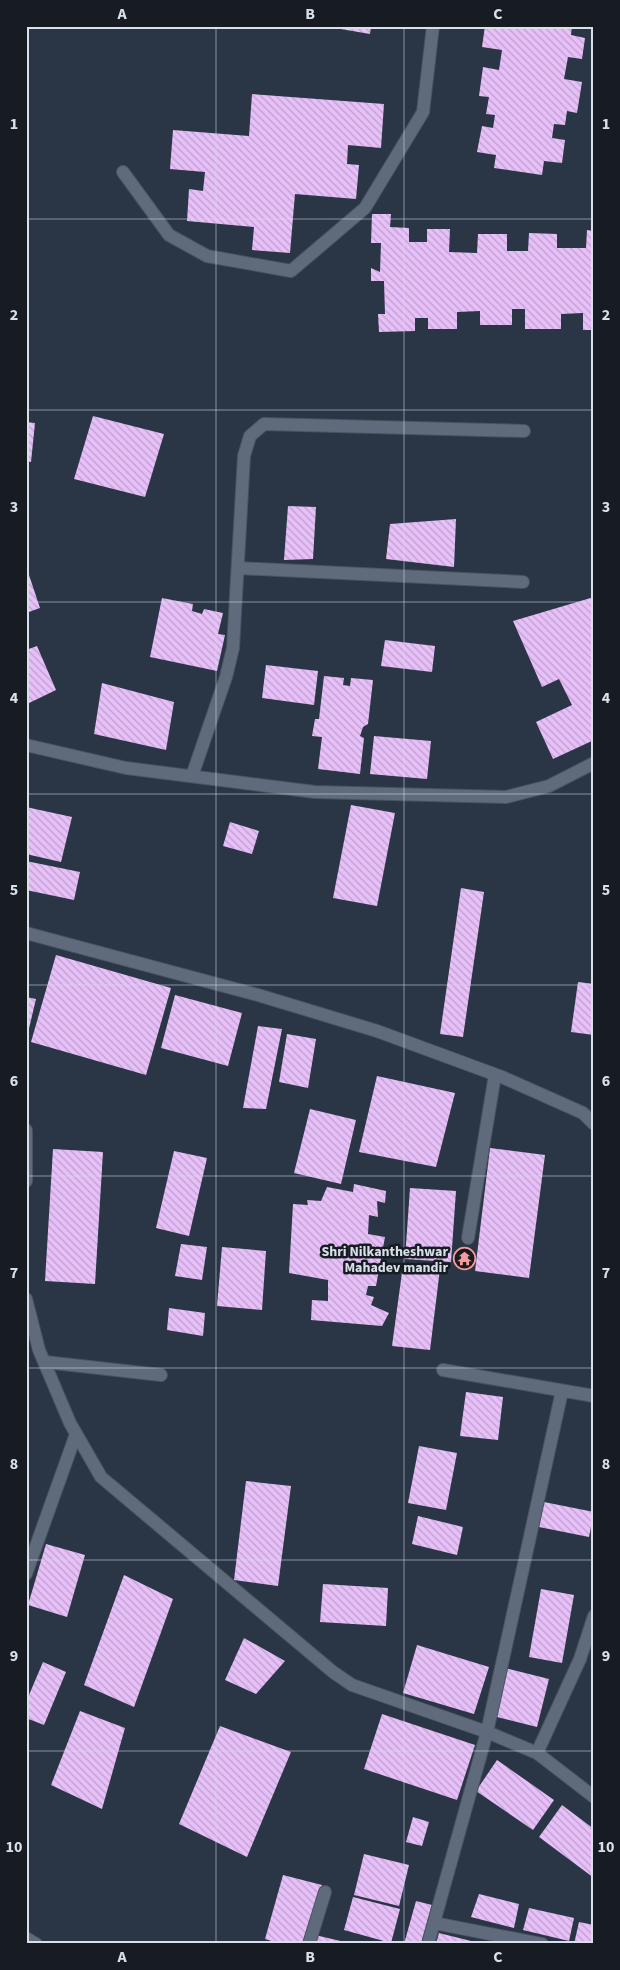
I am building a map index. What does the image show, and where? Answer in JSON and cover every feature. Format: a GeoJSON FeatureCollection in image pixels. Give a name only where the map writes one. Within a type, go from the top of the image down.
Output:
{"type":"FeatureCollection","features":[{"type":"Feature","properties":{"kind":"street"},"geometry":{"type":"LineString","coordinates":[[123,172],[169,235],[207,256],[290,271],[365,208],[422,112],[433,26]]}},
{"type":"Feature","properties":{"kind":"street"},"geometry":{"type":"LineString","coordinates":[[192,776],[226,678],[234,648],[244,456],[250,436],[264,424],[524,431]]}},
{"type":"Feature","properties":{"kind":"street"},"geometry":{"type":"LineString","coordinates":[[238,568],[523,582]]}},
{"type":"Feature","properties":{"kind":"street"},"geometry":{"type":"LineString","coordinates":[[26,745],[126,768],[315,792],[506,797],[550,786],[594,763]]}},
{"type":"Feature","properties":{"kind":"street"},"geometry":{"type":"LineString","coordinates":[[26,933],[250,993],[377,1031],[588,1110],[594,1124]]}},
{"type":"Feature","properties":{"kind":"street"},"geometry":{"type":"LineString","coordinates":[[468,1238],[496,1075]]}},
{"type":"Feature","properties":{"kind":"street"},"geometry":{"type":"LineString","coordinates":[[26,1130],[26,1181]]}},
{"type":"Feature","properties":{"kind":"street"},"geometry":{"type":"LineString","coordinates":[[26,1299],[40,1350],[70,1423],[100,1477],[352,1685],[487,1732],[536,1753],[594,1796]]}},
{"type":"Feature","properties":{"kind":"street"},"geometry":{"type":"LineString","coordinates":[[26,1352],[40,1350]]}},
{"type":"Feature","properties":{"kind":"street"},"geometry":{"type":"LineString","coordinates":[[45,1362],[161,1375]]}},
{"type":"Feature","properties":{"kind":"street"},"geometry":{"type":"LineString","coordinates":[[443,1370],[594,1396]]}},
{"type":"Feature","properties":{"kind":"street"},"geometry":{"type":"LineString","coordinates":[[428,1944],[487,1732],[562,1391]]}},
{"type":"Feature","properties":{"kind":"street"},"geometry":{"type":"LineString","coordinates":[[26,1574],[76,1434]]}},
{"type":"Feature","properties":{"kind":"street"},"geometry":{"type":"LineString","coordinates":[[536,1753],[580,1659],[594,1616]]}},
{"type":"Feature","properties":{"kind":"street"},"geometry":{"type":"LineString","coordinates":[[309,1944],[324,1892]]}},
{"type":"Feature","properties":{"kind":"street"},"geometry":{"type":"LineString","coordinates":[[434,1923],[542,1944]]}},
{"type":"Feature","properties":{"kind":"street"},"geometry":{"type":"LineString","coordinates":[[26,1938],[36,1944]]}},
{"type":"Feature","properties":{"kind":"building"},"geometry":{"type":"Polygon","coordinates":[[[329,26],[371,26],[370,34],[329,26]]]}},
{"type":"Feature","properties":{"kind":"building"},"geometry":{"type":"Polygon","coordinates":[[[485,26],[572,26],[571,35],[585,38],[582,59],[568,57],[564,79],[582,82],[577,113],[567,111],[565,125],[554,124],[552,138],[565,140],[562,163],[544,161],[542,175],[494,168],[496,155],[477,152],[482,126],[493,128],[495,115],[486,114],[489,97],[479,96],[483,67],[499,70],[502,50],[482,47],[485,26]]]}},
{"type":"Feature","properties":{"kind":"building"},"geometry":{"type":"Polygon","coordinates":[[[252,94],[384,104],[381,148],[348,145],[347,164],[359,165],[356,199],[295,194],[290,253],[252,250],[254,227],[187,221],[189,189],[203,191],[205,172],[170,169],[173,130],[249,136],[252,94]]]}},
{"type":"Feature","properties":{"kind":"building"},"geometry":{"type":"Polygon","coordinates":[[[372,214],[391,214],[390,227],[409,228],[409,242],[427,242],[427,229],[450,229],[449,252],[477,253],[478,234],[507,234],[507,251],[528,251],[529,233],[557,234],[557,248],[586,248],[587,230],[594,231],[594,330],[583,330],[583,313],[561,314],[561,329],[525,329],[525,309],[512,309],[512,325],[480,325],[480,311],[457,312],[457,329],[428,329],[428,318],[415,318],[415,331],[379,332],[378,314],[385,314],[384,281],[371,281],[371,268],[380,272],[381,243],[371,243],[372,214]]]}},
{"type":"Feature","properties":{"kind":"building"},"geometry":{"type":"Polygon","coordinates":[[[93,416],[164,434],[145,497],[74,479],[93,416]]]}},
{"type":"Feature","properties":{"kind":"building"},"geometry":{"type":"Polygon","coordinates":[[[26,422],[35,423],[31,462],[26,461],[26,422]]]}},
{"type":"Feature","properties":{"kind":"building"},"geometry":{"type":"Polygon","coordinates":[[[288,506],[316,507],[313,559],[284,560],[288,506]]]}},
{"type":"Feature","properties":{"kind":"building"},"geometry":{"type":"Polygon","coordinates":[[[456,519],[454,567],[386,559],[390,524],[456,519]]]}},
{"type":"Feature","properties":{"kind":"building"},"geometry":{"type":"Polygon","coordinates":[[[26,566],[40,608],[26,613],[26,566]]]}},
{"type":"Feature","properties":{"kind":"building"},"geometry":{"type":"Polygon","coordinates":[[[594,597],[594,740],[553,759],[536,722],[572,705],[559,679],[542,687],[513,621],[594,597]]]}},
{"type":"Feature","properties":{"kind":"building"},"geometry":{"type":"Polygon","coordinates":[[[162,598],[193,604],[192,611],[202,614],[204,609],[223,613],[218,634],[225,635],[217,671],[150,657],[162,598]]]}},
{"type":"Feature","properties":{"kind":"building"},"geometry":{"type":"Polygon","coordinates":[[[385,640],[435,646],[432,672],[381,666],[385,640]]]}},
{"type":"Feature","properties":{"kind":"building"},"geometry":{"type":"Polygon","coordinates":[[[37,646],[56,690],[27,704],[26,650],[37,646]]]}},
{"type":"Feature","properties":{"kind":"building"},"geometry":{"type":"Polygon","coordinates":[[[266,665],[318,671],[314,705],[262,698],[266,665]]]}},
{"type":"Feature","properties":{"kind":"building"},"geometry":{"type":"Polygon","coordinates":[[[324,676],[344,678],[343,685],[350,686],[351,678],[373,680],[368,724],[363,727],[360,736],[364,738],[360,774],[318,769],[322,737],[312,736],[315,719],[319,719],[324,676]]]}},
{"type":"Feature","properties":{"kind":"building"},"geometry":{"type":"Polygon","coordinates":[[[102,683],[174,702],[166,750],[94,734],[102,683]]]}},
{"type":"Feature","properties":{"kind":"building"},"geometry":{"type":"Polygon","coordinates":[[[374,736],[431,741],[427,779],[370,774],[374,736]]]}},
{"type":"Feature","properties":{"kind":"building"},"geometry":{"type":"Polygon","coordinates":[[[351,805],[395,813],[377,906],[333,898],[351,805]]]}},
{"type":"Feature","properties":{"kind":"building"},"geometry":{"type":"Polygon","coordinates":[[[26,807],[72,817],[61,862],[26,854],[26,807]]]}},
{"type":"Feature","properties":{"kind":"building"},"geometry":{"type":"Polygon","coordinates":[[[230,822],[259,831],[252,854],[223,846],[230,822]]]}},
{"type":"Feature","properties":{"kind":"building"},"geometry":{"type":"Polygon","coordinates":[[[26,861],[80,872],[74,900],[26,890],[26,861]]]}},
{"type":"Feature","properties":{"kind":"building"},"geometry":{"type":"Polygon","coordinates":[[[461,888],[484,892],[463,1037],[440,1034],[461,888]]]}},
{"type":"Feature","properties":{"kind":"building"},"geometry":{"type":"Polygon","coordinates":[[[56,955],[171,988],[146,1075],[31,1042],[56,955]]]}},
{"type":"Feature","properties":{"kind":"building"},"geometry":{"type":"Polygon","coordinates":[[[578,982],[594,984],[594,1035],[571,1032],[578,982]]]}},
{"type":"Feature","properties":{"kind":"building"},"geometry":{"type":"Polygon","coordinates":[[[175,995],[242,1013],[228,1066],[161,1048],[175,995]]]}},
{"type":"Feature","properties":{"kind":"building"},"geometry":{"type":"Polygon","coordinates":[[[26,997],[36,999],[27,1037],[26,1037],[26,997]]]}},
{"type":"Feature","properties":{"kind":"building"},"geometry":{"type":"Polygon","coordinates":[[[258,1026],[282,1029],[266,1109],[243,1108],[258,1026]]]}},
{"type":"Feature","properties":{"kind":"building"},"geometry":{"type":"Polygon","coordinates":[[[287,1034],[316,1039],[308,1088],[279,1082],[287,1034]]]}},
{"type":"Feature","properties":{"kind":"building"},"geometry":{"type":"Polygon","coordinates":[[[377,1076],[455,1093],[436,1167],[359,1152],[377,1076]]]}},
{"type":"Feature","properties":{"kind":"building"},"geometry":{"type":"Polygon","coordinates":[[[310,1109],[356,1120],[341,1184],[294,1173],[310,1109]]]}},
{"type":"Feature","properties":{"kind":"building"},"geometry":{"type":"Polygon","coordinates":[[[490,1148],[545,1155],[529,1278],[475,1271],[490,1148]]]}},
{"type":"Feature","properties":{"kind":"building"},"geometry":{"type":"Polygon","coordinates":[[[53,1149],[103,1152],[95,1284],[45,1281],[53,1149]]]}},
{"type":"Feature","properties":{"kind":"building"},"geometry":{"type":"Polygon","coordinates":[[[174,1151],[207,1158],[189,1236],[156,1228],[174,1151]]]}},
{"type":"Feature","properties":{"kind":"building"},"geometry":{"type":"Polygon","coordinates":[[[354,1184],[386,1191],[385,1203],[377,1201],[378,1217],[369,1215],[368,1234],[385,1237],[376,1286],[368,1286],[366,1295],[374,1297],[371,1305],[389,1313],[382,1326],[311,1320],[312,1300],[328,1301],[328,1280],[289,1273],[293,1204],[308,1205],[307,1200],[321,1201],[327,1187],[353,1192],[354,1184]]]}},
{"type":"Feature","properties":{"kind":"building"},"geometry":{"type":"Polygon","coordinates":[[[410,1188],[456,1191],[451,1262],[405,1259],[410,1188]]]}},
{"type":"Feature","properties":{"kind":"building"},"geometry":{"type":"Polygon","coordinates":[[[181,1244],[207,1247],[202,1280],[175,1276],[181,1244]]]}},
{"type":"Feature","properties":{"kind":"building"},"geometry":{"type":"Polygon","coordinates":[[[222,1247],[266,1251],[262,1310],[217,1306],[222,1247]]]}},
{"type":"Feature","properties":{"kind":"building"},"geometry":{"type":"Polygon","coordinates":[[[403,1265],[440,1269],[430,1350],[392,1346],[403,1265]]]}},
{"type":"Feature","properties":{"kind":"building"},"geometry":{"type":"Polygon","coordinates":[[[169,1308],[205,1313],[203,1336],[167,1330],[169,1308]]]}},
{"type":"Feature","properties":{"kind":"building"},"geometry":{"type":"Polygon","coordinates":[[[466,1392],[503,1397],[498,1440],[460,1436],[466,1392]]]}},
{"type":"Feature","properties":{"kind":"building"},"geometry":{"type":"Polygon","coordinates":[[[419,1446],[457,1453],[446,1510],[408,1503],[419,1446]]]}},
{"type":"Feature","properties":{"kind":"building"},"geometry":{"type":"Polygon","coordinates":[[[246,1481],[291,1486],[278,1586],[234,1580],[246,1481]]]}},
{"type":"Feature","properties":{"kind":"building"},"geometry":{"type":"Polygon","coordinates":[[[544,1502],[594,1512],[589,1537],[539,1527],[544,1502]]]}},
{"type":"Feature","properties":{"kind":"building"},"geometry":{"type":"Polygon","coordinates":[[[418,1516],[463,1527],[457,1555],[412,1544],[418,1516]]]}},
{"type":"Feature","properties":{"kind":"building"},"geometry":{"type":"Polygon","coordinates":[[[46,1544],[85,1555],[67,1617],[28,1605],[46,1544]]]}},
{"type":"Feature","properties":{"kind":"building"},"geometry":{"type":"Polygon","coordinates":[[[124,1575],[173,1599],[134,1707],[84,1685],[124,1575]]]}},
{"type":"Feature","properties":{"kind":"building"},"geometry":{"type":"Polygon","coordinates":[[[323,1584],[388,1588],[386,1626],[320,1622],[323,1584]]]}},
{"type":"Feature","properties":{"kind":"building"},"geometry":{"type":"Polygon","coordinates":[[[541,1589],[574,1595],[562,1663],[529,1657],[541,1589]]]}},
{"type":"Feature","properties":{"kind":"building"},"geometry":{"type":"Polygon","coordinates":[[[244,1638],[285,1661],[256,1694],[225,1680],[244,1638]]]}},
{"type":"Feature","properties":{"kind":"building"},"geometry":{"type":"Polygon","coordinates":[[[417,1645],[489,1667],[474,1714],[403,1693],[417,1645]]]}},
{"type":"Feature","properties":{"kind":"building"},"geometry":{"type":"Polygon","coordinates":[[[43,1662],[66,1672],[44,1725],[26,1718],[26,1702],[43,1662]]]}},
{"type":"Feature","properties":{"kind":"building"},"geometry":{"type":"Polygon","coordinates":[[[505,1668],[549,1679],[537,1727],[493,1716],[505,1668]]]}},
{"type":"Feature","properties":{"kind":"building"},"geometry":{"type":"Polygon","coordinates":[[[80,1711],[125,1728],[102,1809],[51,1785],[80,1711]]]}},
{"type":"Feature","properties":{"kind":"building"},"geometry":{"type":"Polygon","coordinates":[[[382,1714],[475,1745],[457,1800],[364,1769],[382,1714]]]}},
{"type":"Feature","properties":{"kind":"building"},"geometry":{"type":"Polygon","coordinates":[[[220,1726],[291,1752],[247,1857],[179,1824],[220,1726]]]}},
{"type":"Feature","properties":{"kind":"building"},"geometry":{"type":"Polygon","coordinates":[[[497,1760],[554,1800],[533,1830],[476,1791],[497,1760]]]}},
{"type":"Feature","properties":{"kind":"building"},"geometry":{"type":"Polygon","coordinates":[[[562,1805],[594,1829],[594,1878],[539,1837],[562,1805]]]}},
{"type":"Feature","properties":{"kind":"building"},"geometry":{"type":"Polygon","coordinates":[[[413,1817],[429,1822],[422,1846],[406,1842],[413,1817]]]}},
{"type":"Feature","properties":{"kind":"building"},"geometry":{"type":"Polygon","coordinates":[[[364,1854],[409,1865],[399,1906],[354,1895],[364,1854]]]}},
{"type":"Feature","properties":{"kind":"building"},"geometry":{"type":"Polygon","coordinates":[[[283,1875],[322,1885],[305,1944],[281,1944],[265,1939],[283,1875]]]}},
{"type":"Feature","properties":{"kind":"building"},"geometry":{"type":"Polygon","coordinates":[[[479,1894],[519,1904],[514,1928],[471,1917],[479,1894]]]}},
{"type":"Feature","properties":{"kind":"building"},"geometry":{"type":"Polygon","coordinates":[[[353,1897],[400,1909],[391,1943],[344,1930],[353,1897]]]}},
{"type":"Feature","properties":{"kind":"building"},"geometry":{"type":"Polygon","coordinates":[[[416,1901],[432,1905],[421,1944],[404,1944],[416,1901]]]}},
{"type":"Feature","properties":{"kind":"building"},"geometry":{"type":"Polygon","coordinates":[[[529,1908],[574,1918],[569,1941],[523,1930],[529,1908]]]}},
{"type":"Feature","properties":{"kind":"building"},"geometry":{"type":"Polygon","coordinates":[[[579,1922],[594,1925],[594,1944],[574,1944],[579,1922]]]}},
{"type":"Feature","properties":{"kind":"building"},"geometry":{"type":"Polygon","coordinates":[[[439,1933],[471,1941],[471,1944],[436,1944],[439,1933]]]}},
{"type":"Feature","properties":{"kind":"building"},"geometry":{"type":"Polygon","coordinates":[[[315,1935],[349,1943],[349,1944],[313,1944],[315,1935]]]}},
{"type":"Feature","properties":{"kind":"place","name":"Shri Nilkantheshwar Mahadev mandir"},"geometry":{"type":"Point","coordinates":[464,1259]}}]}
